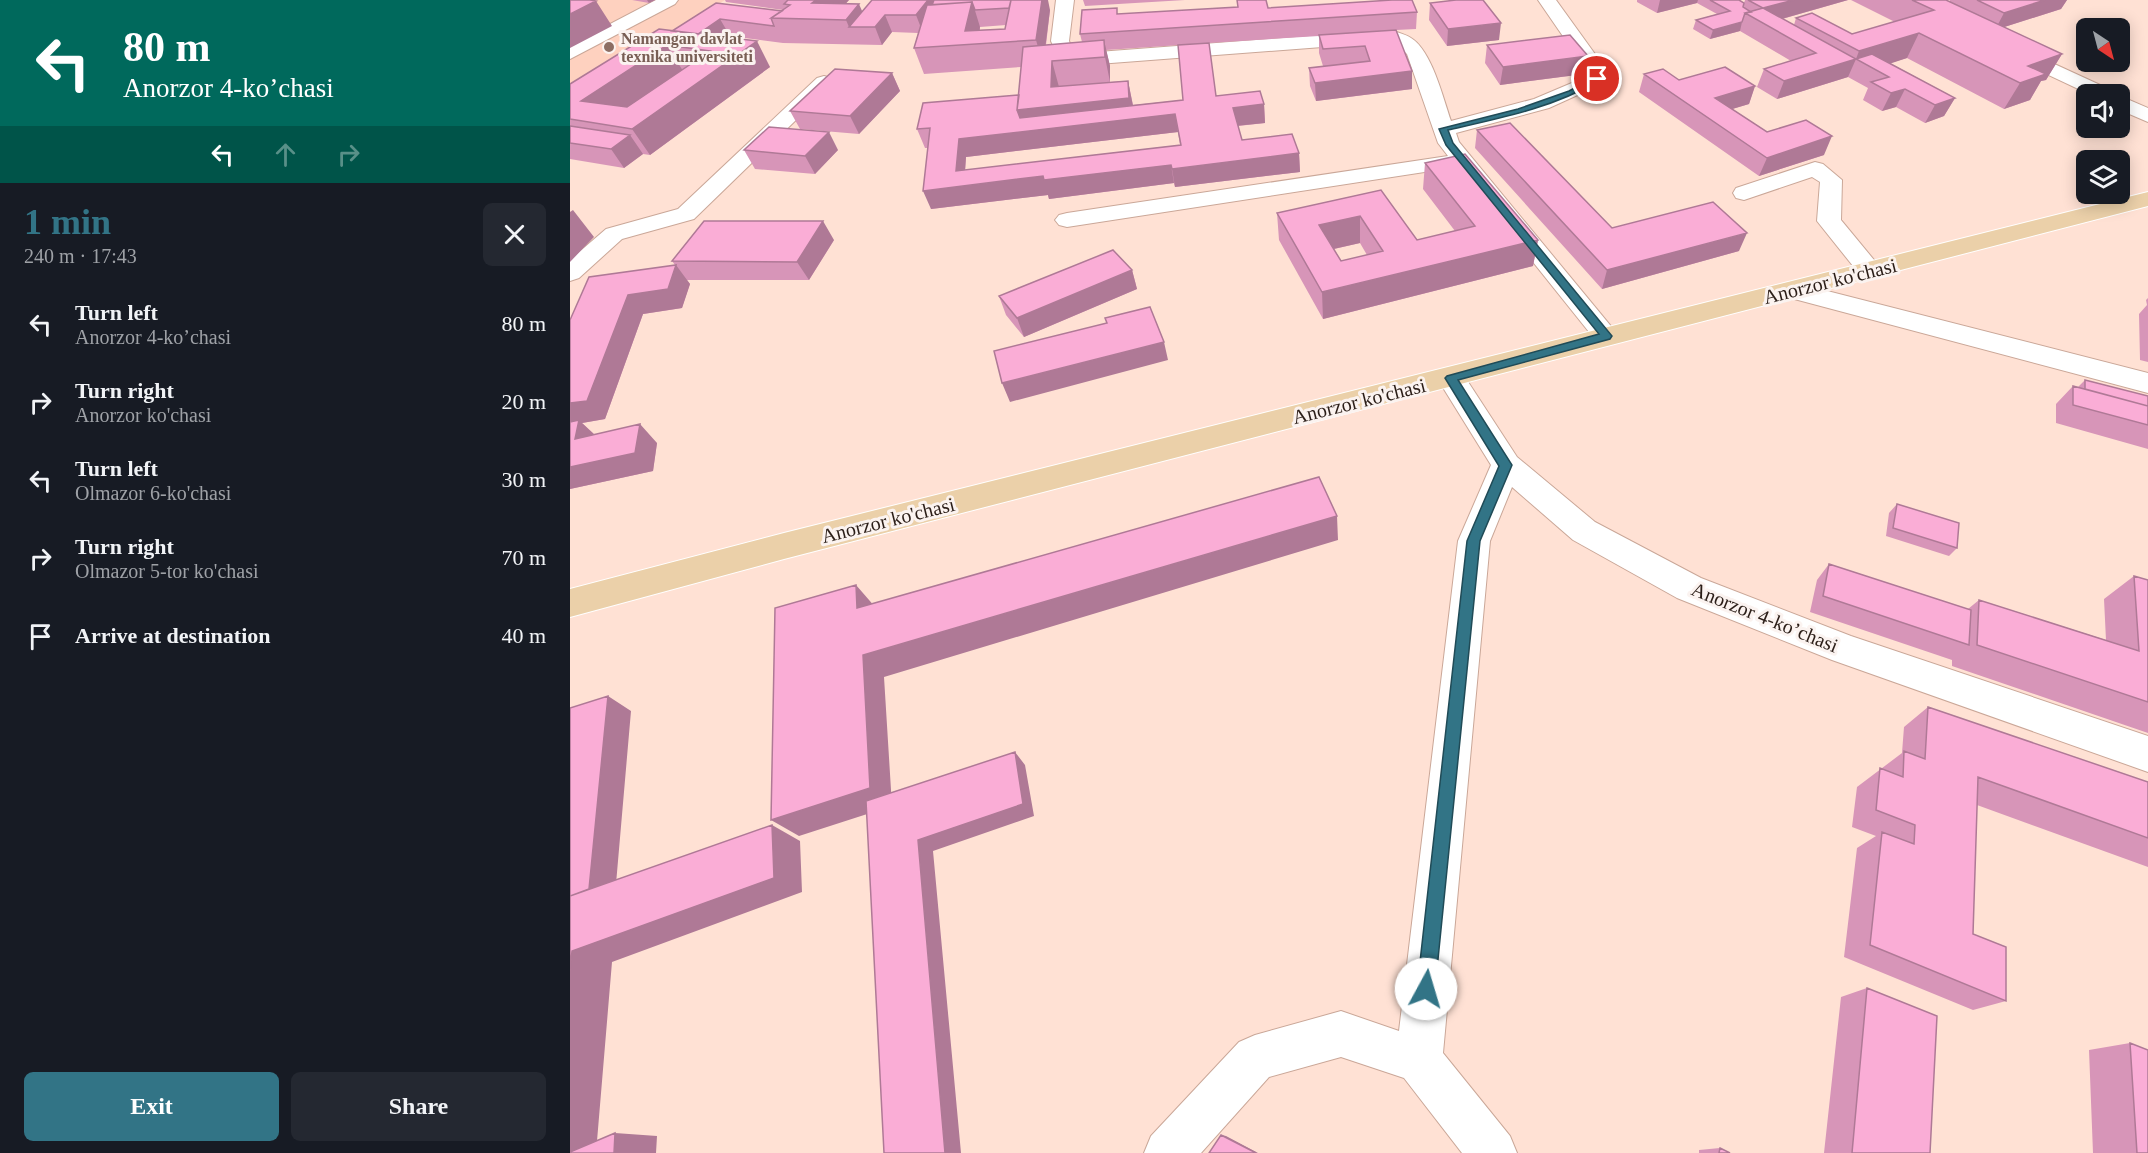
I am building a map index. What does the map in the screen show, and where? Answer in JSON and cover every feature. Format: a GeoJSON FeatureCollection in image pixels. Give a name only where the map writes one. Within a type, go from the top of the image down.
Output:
{"type":"FeatureCollection","features":[{"type":"Feature","properties":{"kind":"main road","name":"Anorzor ko'chasi"},"geometry":{"type":"LineString","coordinates":[[570,603],[796,543],[1451,378],[1606,336],[2148,200]]}},
{"type":"Feature","properties":{"kind":"street"},"geometry":{"type":"LineString","coordinates":[[570,53],[669,0]]}},
{"type":"Feature","properties":{"kind":"street"},"geometry":{"type":"LineString","coordinates":[[1065,0],[1060,41],[1064,51],[1076,57],[1098,58],[1389,36],[1411,46],[1416,52],[1449,143],[1606,336]]}},
{"type":"Feature","properties":{"kind":"street"},"geometry":{"type":"LineString","coordinates":[[1444,129],[1520,111],[1572,93],[1597,79],[1590,61],[1547,0]]}},
{"type":"Feature","properties":{"kind":"street"},"geometry":{"type":"LineString","coordinates":[[1989,40],[2083,84]]}},
{"type":"Feature","properties":{"kind":"street"},"geometry":{"type":"LineString","coordinates":[[570,273],[614,234],[686,214],[824,82]]}},
{"type":"Feature","properties":{"kind":"street"},"geometry":{"type":"LineString","coordinates":[[2130,107],[2148,116]]}},
{"type":"Feature","properties":{"kind":"street"},"geometry":{"type":"LineString","coordinates":[[1066,220],[1462,160]]}},
{"type":"Feature","properties":{"kind":"street"},"geometry":{"type":"LineString","coordinates":[[1744,193],[1815,169],[1832,180],[1829,221],[1870,271]]}},
{"type":"Feature","properties":{"kind":"street"},"geometry":{"type":"LineString","coordinates":[[1792,290],[2148,383]]}},
{"type":"Feature","properties":{"kind":"street","name":"Аnorzor 4-koʼchasi"},"geometry":{"type":"LineString","coordinates":[[1451,378],[1506,465],[1584,531],[1689,588],[1844,649],[2148,754]]}},
{"type":"Feature","properties":{"kind":"street"},"geometry":{"type":"LineString","coordinates":[[1419,1060],[1474,541],[1506,465]]}},
{"type":"Feature","properties":{"kind":"street"},"geometry":{"type":"LineString","coordinates":[[1168,1153],[1255,1058],[1341,1034],[1419,1060],[1493,1153]]}},
{"type":"Feature","properties":{"kind":"shaded area","name":"Namangan davlat texnika universiteti"},"geometry":{"type":"Polygon","coordinates":[[[570,0],[725,0],[570,94],[570,0]]]}},
{"type":"Feature","properties":{"kind":"building"},"geometry":{"type":"Polygon","coordinates":[[[570,0],[590,0],[596,1],[570,14],[570,0]]]}},
{"type":"Feature","properties":{"kind":"building"},"geometry":{"type":"Polygon","coordinates":[[[788,0],[859,4],[846,20],[771,18],[790,5],[784,4],[788,0]]]}},
{"type":"Feature","properties":{"kind":"building"},"geometry":{"type":"Polygon","coordinates":[[[872,0],[928,0],[916,15],[885,15],[875,27],[849,27],[872,0]]]}},
{"type":"Feature","properties":{"kind":"building"},"geometry":{"type":"Polygon","coordinates":[[[934,0],[1011,0],[1009,8],[975,10],[972,2],[932,5],[934,0]]]}},
{"type":"Feature","properties":{"kind":"building"},"geometry":{"type":"Polygon","coordinates":[[[1011,0],[1042,0],[1036,40],[914,48],[927,5],[972,2],[965,31],[1005,29],[1011,0]]]}},
{"type":"Feature","properties":{"kind":"building"},"geometry":{"type":"Polygon","coordinates":[[[1237,0],[1266,0],[1268,8],[1412,0],[1417,12],[1080,34],[1082,10],[1117,8],[1117,14],[1238,7],[1237,0]]]}},
{"type":"Feature","properties":{"kind":"building"},"geometry":{"type":"Polygon","coordinates":[[[1483,0],[1501,23],[1448,29],[1430,3],[1483,0]]]}},
{"type":"Feature","properties":{"kind":"building"},"geometry":{"type":"Polygon","coordinates":[[[1710,0],[1739,0],[1744,3],[1743,7],[1751,12],[1745,13],[1742,22],[1713,30],[1696,20],[1730,11],[1710,0]]]}},
{"type":"Feature","properties":{"kind":"building"},"geometry":{"type":"Polygon","coordinates":[[[1748,0],[1794,0],[1763,8],[1748,0]]]}},
{"type":"Feature","properties":{"kind":"building"},"geometry":{"type":"Polygon","coordinates":[[[1912,0],[1946,0],[2062,54],[2028,66],[2046,74],[2020,83],[1919,33],[1859,51],[1796,18],[1812,13],[1852,34],[1934,10],[1912,0]]]}},
{"type":"Feature","properties":{"kind":"building"},"geometry":{"type":"Polygon","coordinates":[[[1977,0],[2045,0],[2004,13],[1977,0]]]}},
{"type":"Feature","properties":{"kind":"building"},"geometry":{"type":"Polygon","coordinates":[[[716,3],[782,11],[771,18],[774,26],[720,19],[698,34],[672,31],[716,3]]]}},
{"type":"Feature","properties":{"kind":"building"},"geometry":{"type":"Polygon","coordinates":[[[1763,8],[1856,59],[1784,81],[1764,69],[1816,53],[1745,13],[1763,8]]]}},
{"type":"Feature","properties":{"kind":"building"},"geometry":{"type":"Polygon","coordinates":[[[659,29],[757,41],[632,129],[570,119],[570,84],[659,29]],[[667,45],[581,101],[627,107],[710,51],[667,45]]]}},
{"type":"Feature","properties":{"kind":"building"},"geometry":{"type":"Polygon","coordinates":[[[1396,30],[1412,71],[1315,83],[1309,68],[1370,61],[1365,46],[1323,49],[1319,35],[1396,30]]]}},
{"type":"Feature","properties":{"kind":"building"},"geometry":{"type":"Polygon","coordinates":[[[1570,35],[1588,56],[1503,67],[1487,45],[1570,35]]]}},
{"type":"Feature","properties":{"kind":"building"},"geometry":{"type":"Polygon","coordinates":[[[1104,40],[1105,57],[1052,61],[1051,87],[1128,81],[1129,98],[1017,110],[1023,47],[1104,40]]]}},
{"type":"Feature","properties":{"kind":"building"},"geometry":{"type":"Polygon","coordinates":[[[1209,43],[1216,96],[1260,91],[1264,104],[1233,108],[1242,140],[1292,134],[1299,153],[1172,169],[1171,165],[1044,180],[1043,176],[923,191],[930,128],[917,129],[923,103],[1019,95],[1017,110],[1020,118],[1183,100],[1178,45],[1209,43]],[[1175,114],[959,139],[956,171],[1181,145],[1175,114]]]}},
{"type":"Feature","properties":{"kind":"building"},"geometry":{"type":"Polygon","coordinates":[[[1872,54],[1955,98],[1935,105],[1905,89],[1891,93],[1871,82],[1889,77],[1856,59],[1872,54]]]}},
{"type":"Feature","properties":{"kind":"building"},"geometry":{"type":"Polygon","coordinates":[[[1725,67],[1755,86],[1715,98],[1767,132],[1806,120],[1832,136],[1767,158],[1644,74],[1663,69],[1679,80],[1725,67]]]}},
{"type":"Feature","properties":{"kind":"building"},"geometry":{"type":"Polygon","coordinates":[[[835,69],[892,73],[850,116],[790,111],[835,69]]]}},
{"type":"Feature","properties":{"kind":"building"},"geometry":{"type":"Polygon","coordinates":[[[1510,123],[1612,228],[1713,202],[1747,233],[1607,270],[1477,130],[1510,123]]]}},
{"type":"Feature","properties":{"kind":"building"},"geometry":{"type":"Polygon","coordinates":[[[570,126],[630,135],[611,149],[570,143],[570,126]]]}},
{"type":"Feature","properties":{"kind":"building"},"geometry":{"type":"Polygon","coordinates":[[[769,127],[829,132],[805,156],[744,150],[769,127]]]}},
{"type":"Feature","properties":{"kind":"building"},"geometry":{"type":"Polygon","coordinates":[[[1465,154],[1538,240],[1322,292],[1277,213],[1381,190],[1417,240],[1475,226],[1425,163],[1465,154]],[[1360,216],[1319,225],[1341,261],[1383,251],[1360,216]]]}},
{"type":"Feature","properties":{"kind":"building"},"geometry":{"type":"Polygon","coordinates":[[[704,221],[823,221],[797,262],[672,261],[704,221]]]}},
{"type":"Feature","properties":{"kind":"building"},"geometry":{"type":"Polygon","coordinates":[[[1113,250],[1132,270],[1017,318],[999,296],[1113,250]]]}},
{"type":"Feature","properties":{"kind":"building"},"geometry":{"type":"Polygon","coordinates":[[[676,265],[668,289],[628,295],[587,401],[570,403],[570,320],[589,277],[676,265]]]}},
{"type":"Feature","properties":{"kind":"building"},"geometry":{"type":"Polygon","coordinates":[[[1150,307],[1164,342],[1002,383],[994,351],[1107,323],[1105,318],[1150,307]]]}},
{"type":"Feature","properties":{"kind":"building"},"geometry":{"type":"Polygon","coordinates":[[[2085,380],[2148,396],[2148,406],[2085,389],[2085,380]]]}},
{"type":"Feature","properties":{"kind":"building"},"geometry":{"type":"Polygon","coordinates":[[[2073,386],[2148,406],[2148,425],[2073,405],[2073,386]]]}},
{"type":"Feature","properties":{"kind":"building"},"geometry":{"type":"Polygon","coordinates":[[[579,420],[575,439],[640,424],[635,453],[570,467],[570,422],[579,420]]]}},
{"type":"Feature","properties":{"kind":"building"},"geometry":{"type":"Polygon","coordinates":[[[1319,477],[1337,516],[863,655],[870,788],[771,820],[775,608],[856,585],[857,608],[1319,477]]]}},
{"type":"Feature","properties":{"kind":"building"},"geometry":{"type":"Polygon","coordinates":[[[1897,504],[1959,523],[1957,548],[1893,528],[1897,504]]]}},
{"type":"Feature","properties":{"kind":"building"},"geometry":{"type":"Polygon","coordinates":[[[1829,564],[1971,610],[1969,645],[1823,596],[1829,564]]]}},
{"type":"Feature","properties":{"kind":"building"},"geometry":{"type":"Polygon","coordinates":[[[2134,576],[2148,580],[2148,702],[1977,645],[1979,600],[2139,651],[2134,576]]]}},
{"type":"Feature","properties":{"kind":"building"},"geometry":{"type":"Polygon","coordinates":[[[608,696],[589,889],[570,896],[570,708],[608,696]]]}},
{"type":"Feature","properties":{"kind":"building"},"geometry":{"type":"Polygon","coordinates":[[[1928,707],[2148,782],[2148,838],[1978,777],[1973,934],[2006,947],[2006,1001],[1870,945],[1882,832],[1914,844],[1915,825],[1876,810],[1880,768],[1903,777],[1904,751],[1925,759],[1928,707]]]}},
{"type":"Feature","properties":{"kind":"building"},"geometry":{"type":"Polygon","coordinates":[[[1015,752],[1023,804],[918,840],[945,1153],[884,1153],[866,801],[1015,752]]]}},
{"type":"Feature","properties":{"kind":"building"},"geometry":{"type":"Polygon","coordinates":[[[772,825],[774,878],[572,951],[570,971],[570,896],[772,825]]]}},
{"type":"Feature","properties":{"kind":"building"},"geometry":{"type":"Polygon","coordinates":[[[1867,988],[1937,1016],[1930,1153],[1852,1153],[1867,988]]]}},
{"type":"Feature","properties":{"kind":"building"},"geometry":{"type":"Polygon","coordinates":[[[2130,1043],[2148,1050],[2148,1153],[2137,1153],[2130,1043]]]}},
{"type":"Feature","properties":{"kind":"building"},"geometry":{"type":"Polygon","coordinates":[[[615,1133],[614,1153],[570,1153],[570,1152],[615,1133]]]}},
{"type":"Feature","properties":{"kind":"building"},"geometry":{"type":"Polygon","coordinates":[[[1221,1135],[1256,1153],[1209,1153],[1221,1135]]]}},
{"type":"Feature","properties":{"kind":"building"},"geometry":{"type":"Polygon","coordinates":[[[1720,1148],[1730,1153],[1719,1153],[1720,1148]]]}},
{"type":"Feature","properties":{"kind":"place","name":"Namangan davlat texnika universiteti"},"geometry":{"type":"Point","coordinates":[609,47]}},
{"type":"Feature","properties":{"kind":"route"},"geometry":{"type":"LineString","coordinates":[[1426,989],[1474,541],[1506,465],[1451,378],[1606,336],[1449,143],[1444,129],[1520,111],[1572,93],[1597,79]]}}]}
